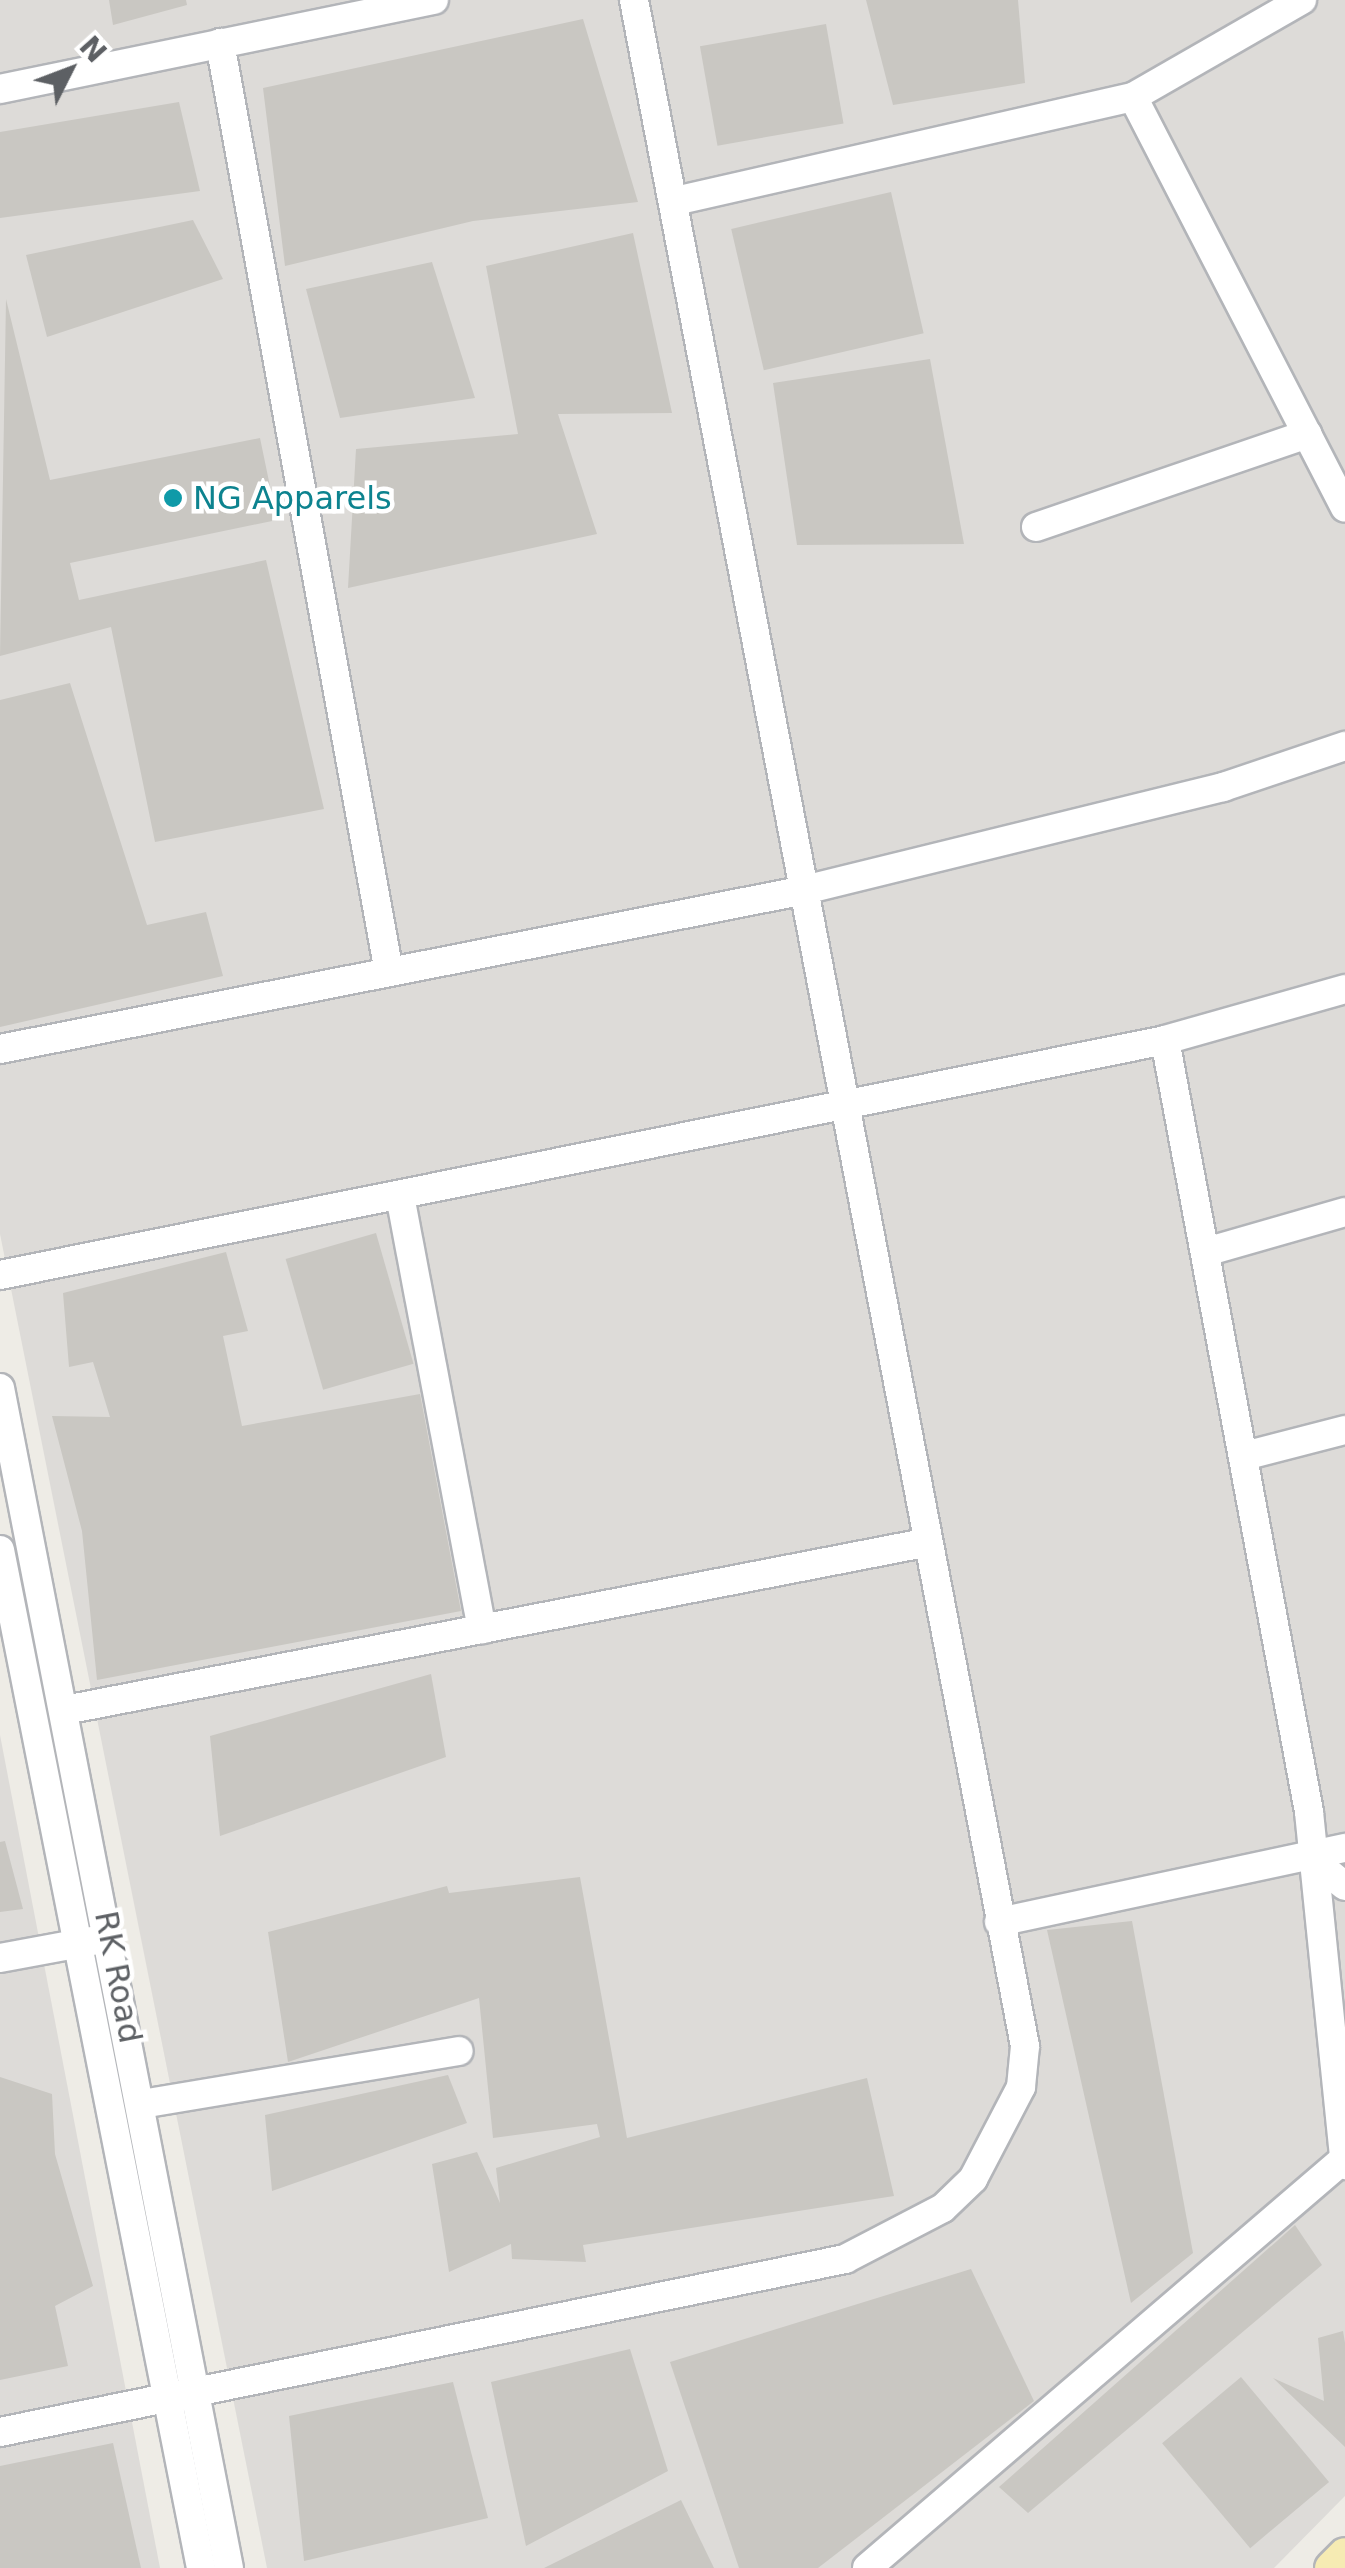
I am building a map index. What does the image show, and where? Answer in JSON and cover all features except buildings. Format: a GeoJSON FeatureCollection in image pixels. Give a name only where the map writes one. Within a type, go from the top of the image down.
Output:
{"type":"FeatureCollection","features":[{"type":"Feature","properties":{"kind":"main road"},"geometry":{"type":"LineString","coordinates":[[1332,2568],[1345,2555]]}},
{"type":"Feature","properties":{"kind":"street"},"geometry":{"type":"LineString","coordinates":[[0,89],[434,0]]}},
{"type":"Feature","properties":{"kind":"street"},"geometry":{"type":"LineString","coordinates":[[0,2432],[845,2260],[904,2231],[973,2180],[1020,2087],[1026,2046],[838,1102],[675,202],[634,0]]}},
{"type":"Feature","properties":{"kind":"street"},"geometry":{"type":"LineString","coordinates":[[675,202],[1134,97],[1302,0]]}},
{"type":"Feature","properties":{"kind":"street"},"geometry":{"type":"LineString","coordinates":[[220,43],[389,972]]}},
{"type":"Feature","properties":{"kind":"street"},"geometry":{"type":"LineString","coordinates":[[1134,97],[1345,507]]}},
{"type":"Feature","properties":{"kind":"street"},"geometry":{"type":"LineString","coordinates":[[1036,527],[1307,434]]}},
{"type":"Feature","properties":{"kind":"street"},"geometry":{"type":"LineString","coordinates":[[0,1049],[800,891],[1223,788],[1345,746]]}},
{"type":"Feature","properties":{"kind":"street"},"geometry":{"type":"LineString","coordinates":[[0,1275],[401,1201],[838,1102],[1164,1040],[1345,990]]}},
{"type":"Feature","properties":{"kind":"street"},"geometry":{"type":"LineString","coordinates":[[867,2568],[1345,2162],[1341,2089],[1308,1857],[1309,1812],[1248,1455],[1164,1040]]}},
{"type":"Feature","properties":{"kind":"street"},"geometry":{"type":"LineString","coordinates":[[401,1201],[482,1629]]}},
{"type":"Feature","properties":{"kind":"street"},"geometry":{"type":"LineString","coordinates":[[1208,1252],[1345,1212]]}},
{"type":"Feature","properties":{"kind":"street","name":"RK Road"},"geometry":{"type":"LineString","coordinates":[[0,1388],[65,1710],[96,1940],[168,2400],[201,2568]]}},
{"type":"Feature","properties":{"kind":"street"},"geometry":{"type":"LineString","coordinates":[[1248,1455],[1345,1430]]}},
{"type":"Feature","properties":{"kind":"street"},"geometry":{"type":"LineString","coordinates":[[0,1540],[29,1531]]}},
{"type":"Feature","properties":{"kind":"street"},"geometry":{"type":"LineString","coordinates":[[65,1710],[924,1543]]}},
{"type":"Feature","properties":{"kind":"street","name":"RK Road"},"geometry":{"type":"LineString","coordinates":[[0,1550],[96,1940],[142,2104],[229,2568]]}},
{"type":"Feature","properties":{"kind":"street"},"geometry":{"type":"LineString","coordinates":[[1000,1922],[1345,1848]]}},
{"type":"Feature","properties":{"kind":"street"},"geometry":{"type":"LineString","coordinates":[[1308,1857],[1345,1886]]}},
{"type":"Feature","properties":{"kind":"street"},"geometry":{"type":"LineString","coordinates":[[0,1958],[96,1940]]}},
{"type":"Feature","properties":{"kind":"street"},"geometry":{"type":"LineString","coordinates":[[142,2104],[459,2052]]}},
{"type":"Feature","properties":{"kind":"shaded area"},"geometry":{"type":"Polygon","coordinates":[[[0,0],[1345,0],[1345,2496],[1274,2568],[267,2568],[0,1234],[0,0]]]}},
{"type":"Feature","properties":{"kind":"shaded area"},"geometry":{"type":"Polygon","coordinates":[[[0,1735],[160,2568],[0,2568],[0,1735]]]}},
{"type":"Feature","properties":{"kind":"place","name":"NG Apparels"},"geometry":{"type":"Point","coordinates":[173,498]}}]}
